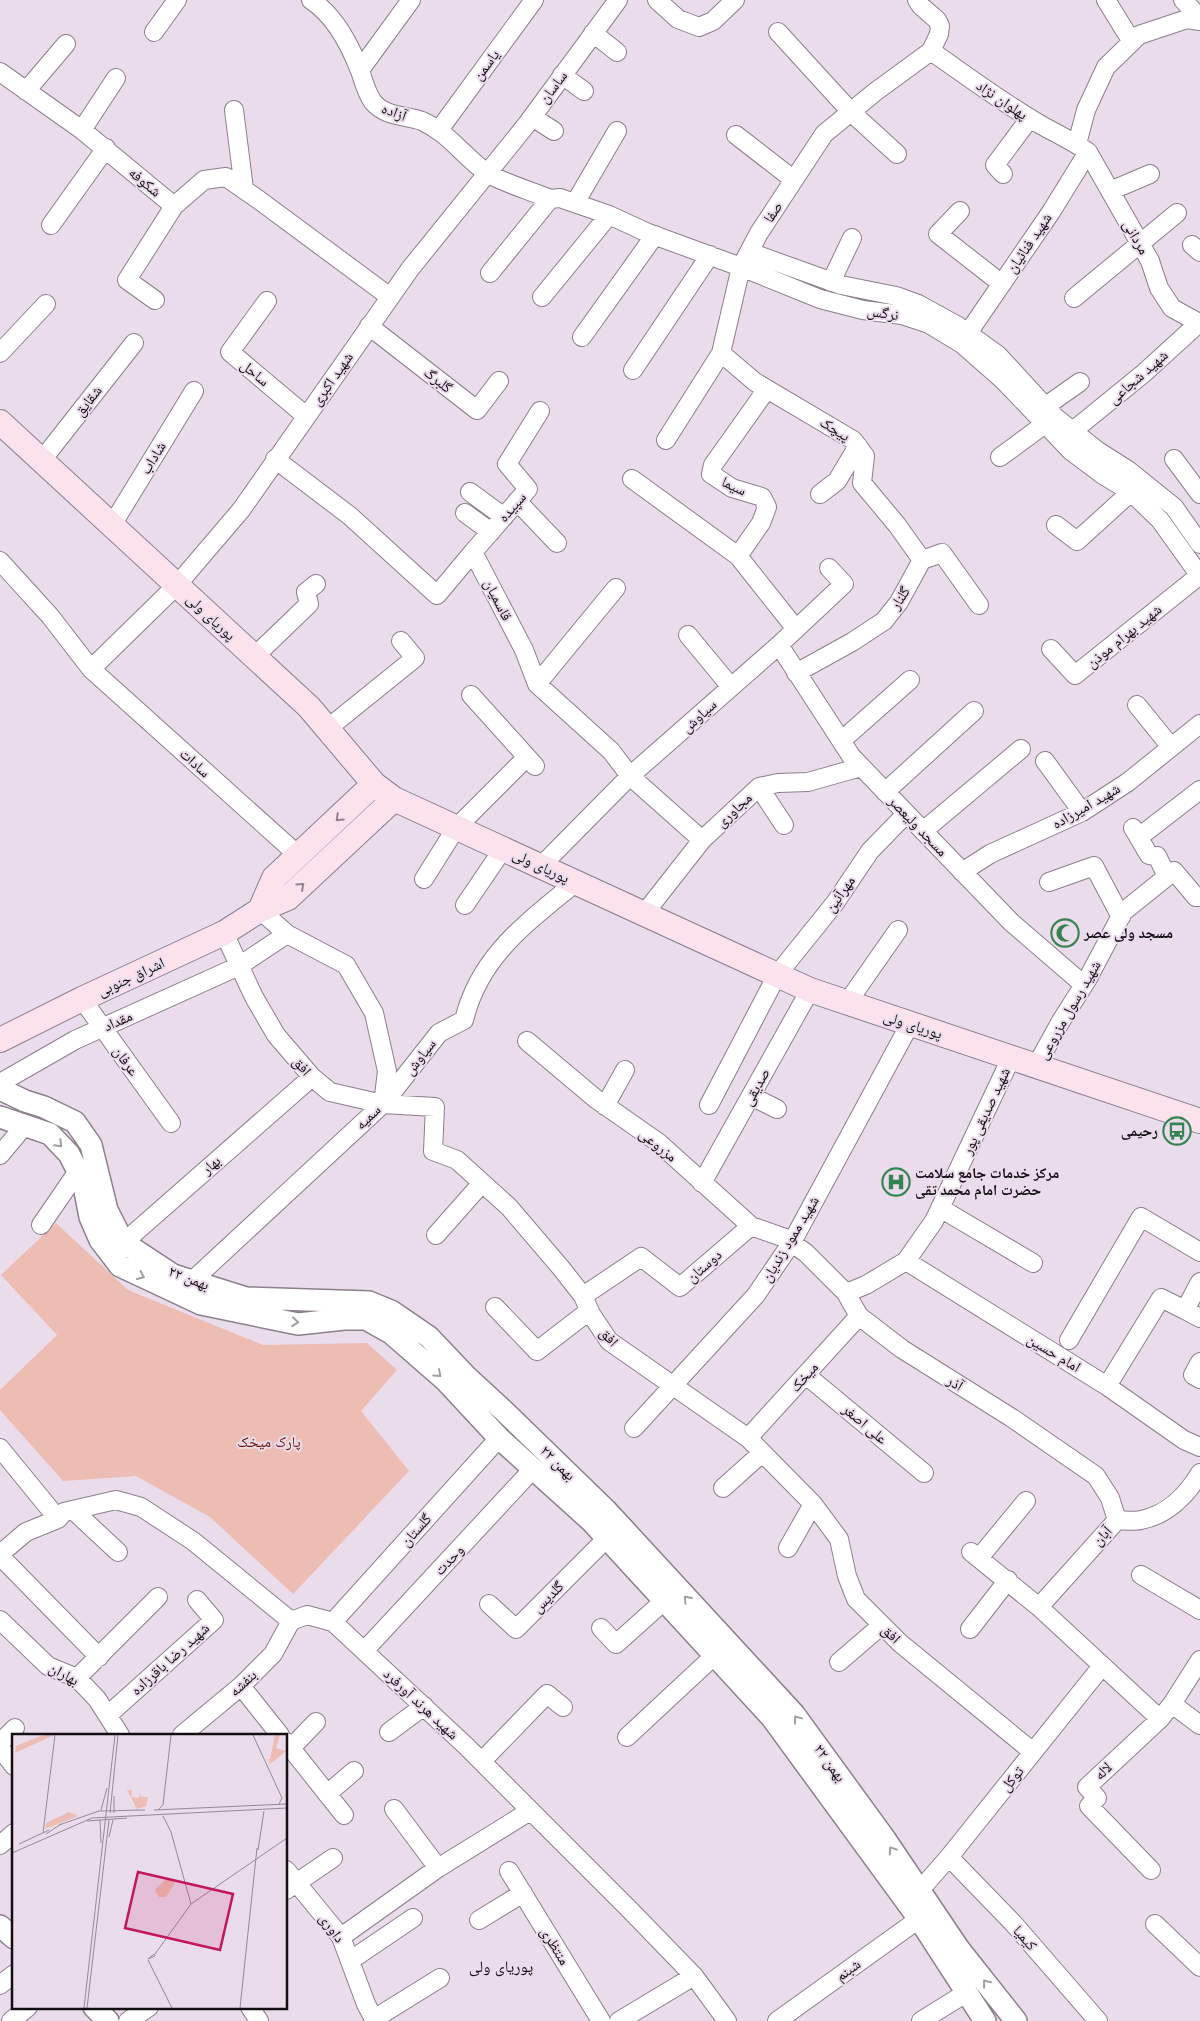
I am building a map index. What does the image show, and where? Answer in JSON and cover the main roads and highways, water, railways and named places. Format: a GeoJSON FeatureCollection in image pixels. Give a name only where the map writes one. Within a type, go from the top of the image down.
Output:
{"type":"FeatureCollection","features":[{"type":"Feature","properties":{"kind":"main road","name":"پوریای ولی"},"geometry":{"type":"LineString","coordinates":[[0,422],[308,707],[374,784],[394,799],[810,990],[1200,1121]]}},
{"type":"Feature","properties":{"kind":"main road"},"geometry":{"type":"LineString","coordinates":[[260,910],[274,878],[374,784]]}},
{"type":"Feature","properties":{"kind":"main road","name":"اشراق جنوبی"},"geometry":{"type":"LineString","coordinates":[[0,1040],[82,999],[224,933],[260,910],[288,898],[394,799]]}},
{"type":"Feature","properties":{"kind":"place","name":"مسجد ولی عصر"},"geometry":{"type":"Point","coordinates":[1065,933]}},
{"type":"Feature","properties":{"kind":"place","name":"رحیمی"},"geometry":{"type":"Point","coordinates":[1177,1131]}},
{"type":"Feature","properties":{"kind":"place","name":"مرکز خدمات جامع سلامت حضرت امام محمد تقی"},"geometry":{"type":"Point","coordinates":[896,1182]}},
{"type":"Feature","properties":{"kind":"district","name":"پوریای ولی"},"geometry":{"type":"Point","coordinates":[501,1966]}},
{"type":"Feature","properties":{"kind":"park label","name":"پارک میخک"},"geometry":{"type":"Point","coordinates":[269,1442]}}]}
